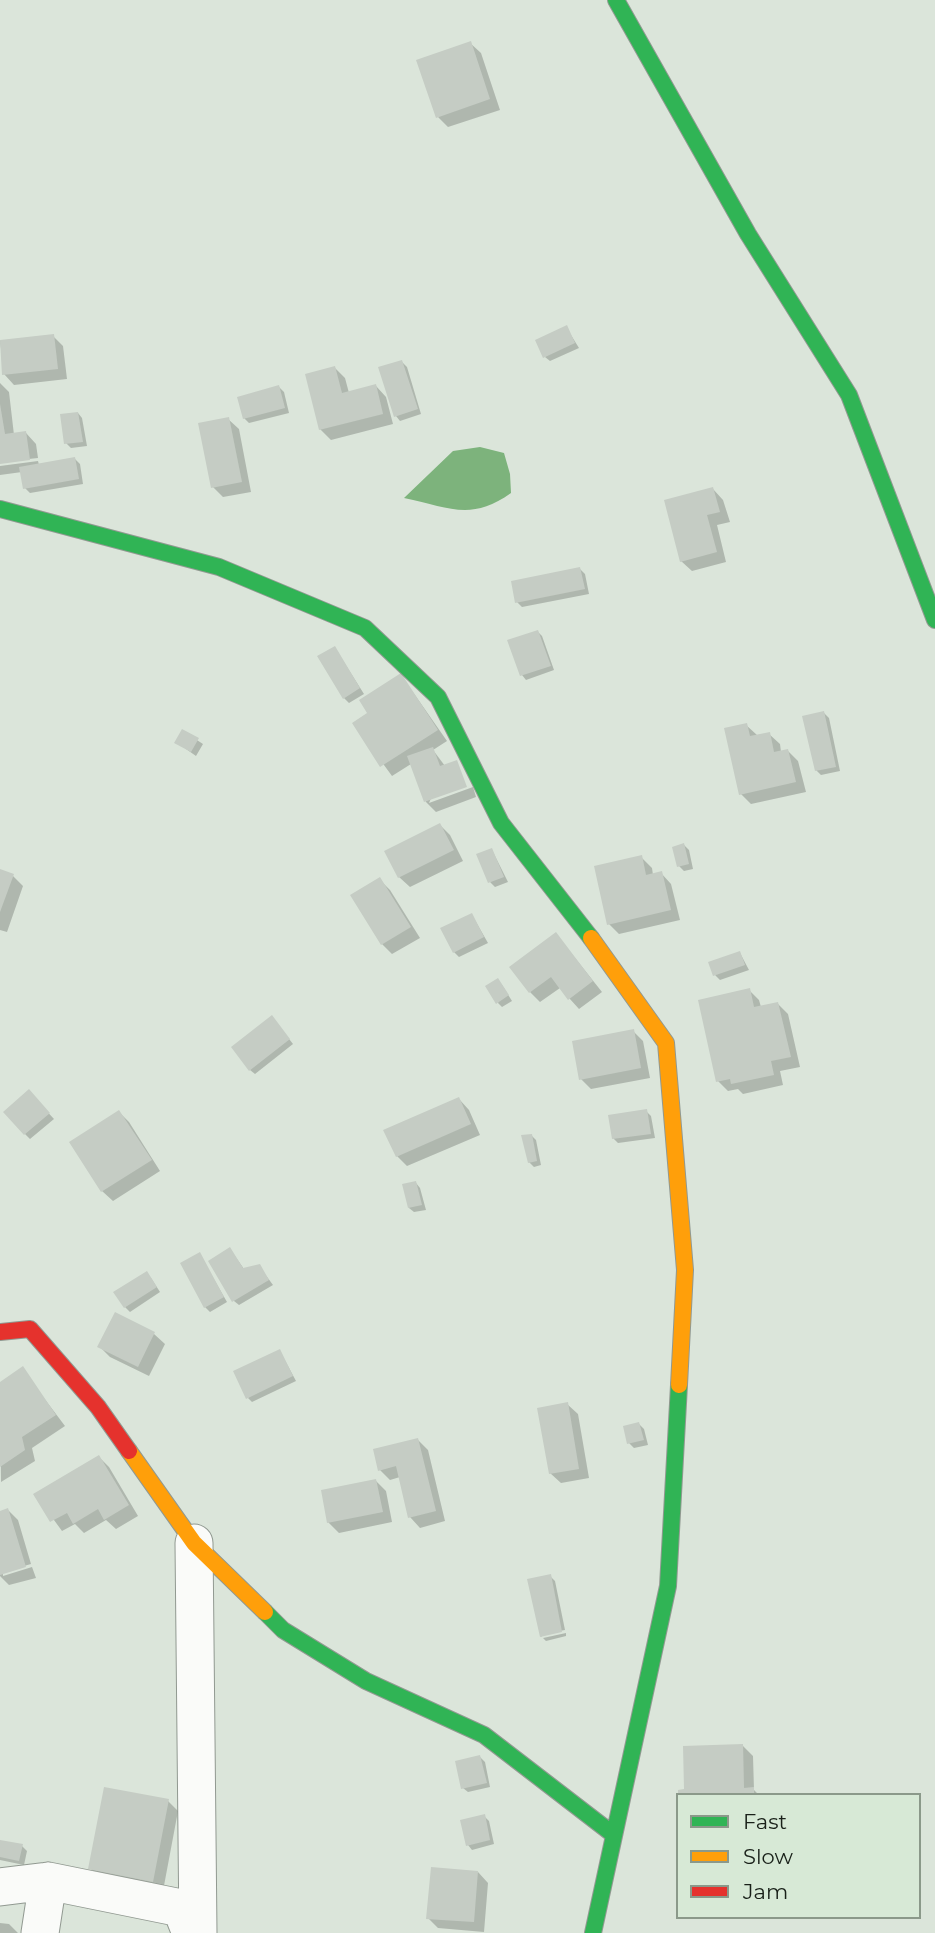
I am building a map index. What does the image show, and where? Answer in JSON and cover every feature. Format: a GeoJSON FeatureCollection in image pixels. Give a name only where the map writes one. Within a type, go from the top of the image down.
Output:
{"type":"FeatureCollection","features":[{"type":"Feature","properties":{"kind":"street"},"geometry":{"type":"LineString","coordinates":[[616,0],[748,234],[849,395],[935,620]]}},
{"type":"Feature","properties":{"kind":"street"},"geometry":{"type":"LineString","coordinates":[[0,509],[219,567],[365,628],[438,697],[501,822],[576,917],[666,1043],[685,1270],[668,1586],[593,1933]]}},
{"type":"Feature","properties":{"kind":"street"},"geometry":{"type":"LineString","coordinates":[[0,1332],[30,1329],[98,1407],[194,1543],[283,1629],[366,1681],[484,1735],[614,1835]]}},
{"type":"Feature","properties":{"kind":"street"},"geometry":{"type":"LineString","coordinates":[[194,1543],[198,1933]]}},
{"type":"Feature","properties":{"kind":"street"},"geometry":{"type":"LineString","coordinates":[[40,1933],[48,1881]]}},
{"type":"Feature","properties":{"kind":"street"},"geometry":{"type":"LineString","coordinates":[[0,1887],[48,1881],[181,1908],[191,1933]]}},
{"type":"Feature","properties":{"kind":"shaded area"},"geometry":{"type":"Polygon","coordinates":[[[480,447],[504,453],[510,474],[511,493],[496,502],[471,510],[447,508],[404,498],[453,451],[480,447]]]}},
{"type":"Feature","properties":{"kind":"building"},"geometry":{"type":"Polygon","coordinates":[[[471,41],[490,99],[436,118],[416,60],[471,41]]]}},
{"type":"Feature","properties":{"kind":"building"},"geometry":{"type":"Polygon","coordinates":[[[567,325],[575,343],[543,358],[535,340],[567,325]]]}},
{"type":"Feature","properties":{"kind":"building"},"geometry":{"type":"Polygon","coordinates":[[[54,334],[58,369],[2,375],[0,340],[54,334]]]}},
{"type":"Feature","properties":{"kind":"building"},"geometry":{"type":"Polygon","coordinates":[[[402,360],[418,409],[394,417],[378,367],[402,360]]]}},
{"type":"Feature","properties":{"kind":"building"},"geometry":{"type":"Polygon","coordinates":[[[335,366],[342,393],[376,384],[383,414],[319,430],[305,374],[335,366]]]}},
{"type":"Feature","properties":{"kind":"building"},"geometry":{"type":"Polygon","coordinates":[[[279,385],[285,408],[243,419],[237,397],[279,385]]]}},
{"type":"Feature","properties":{"kind":"building"},"geometry":{"type":"Polygon","coordinates":[[[0,404],[5,434],[26,431],[30,460],[0,464],[0,404]]]}},
{"type":"Feature","properties":{"kind":"building"},"geometry":{"type":"Polygon","coordinates":[[[78,412],[83,442],[64,444],[60,414],[78,412]]]}},
{"type":"Feature","properties":{"kind":"building"},"geometry":{"type":"Polygon","coordinates":[[[229,417],[242,482],[211,488],[198,423],[229,417]]]}},
{"type":"Feature","properties":{"kind":"building"},"geometry":{"type":"Polygon","coordinates":[[[75,457],[79,479],[23,489],[19,467],[75,457]]]}},
{"type":"Feature","properties":{"kind":"building"},"geometry":{"type":"Polygon","coordinates":[[[713,487],[720,512],[707,515],[717,552],[680,562],[664,500],[713,487]]]}},
{"type":"Feature","properties":{"kind":"building"},"geometry":{"type":"Polygon","coordinates":[[[580,567],[585,589],[515,603],[511,581],[580,567]]]}},
{"type":"Feature","properties":{"kind":"building"},"geometry":{"type":"Polygon","coordinates":[[[538,630],[551,666],[520,676],[507,640],[538,630]]]}},
{"type":"Feature","properties":{"kind":"building"},"geometry":{"type":"Polygon","coordinates":[[[335,646],[360,688],[343,699],[317,656],[335,646]]]}},
{"type":"Feature","properties":{"kind":"building"},"geometry":{"type":"Polygon","coordinates":[[[401,673],[438,730],[380,767],[352,723],[367,713],[359,700],[401,673]]]}},
{"type":"Feature","properties":{"kind":"building"},"geometry":{"type":"Polygon","coordinates":[[[824,711],[836,767],[815,771],[802,716],[824,711]]]}},
{"type":"Feature","properties":{"kind":"building"},"geometry":{"type":"Polygon","coordinates":[[[747,723],[750,736],[770,732],[774,752],[788,749],[796,782],[739,795],[724,728],[747,723]]]}},
{"type":"Feature","properties":{"kind":"building"},"geometry":{"type":"Polygon","coordinates":[[[182,729],[199,738],[191,752],[174,743],[182,729]]]}},
{"type":"Feature","properties":{"kind":"building"},"geometry":{"type":"Polygon","coordinates":[[[433,747],[440,766],[457,760],[467,787],[424,802],[407,756],[433,747]]]}},
{"type":"Feature","properties":{"kind":"building"},"geometry":{"type":"Polygon","coordinates":[[[440,823],[454,850],[398,878],[384,851],[440,823]]]}},
{"type":"Feature","properties":{"kind":"building"},"geometry":{"type":"Polygon","coordinates":[[[684,843],[689,864],[677,867],[672,847],[684,843]]]}},
{"type":"Feature","properties":{"kind":"building"},"geometry":{"type":"Polygon","coordinates":[[[492,848],[504,877],[488,883],[476,854],[492,848]]]}},
{"type":"Feature","properties":{"kind":"building"},"geometry":{"type":"Polygon","coordinates":[[[642,855],[646,875],[662,871],[671,910],[607,925],[594,866],[642,855]]]}},
{"type":"Feature","properties":{"kind":"building"},"geometry":{"type":"Polygon","coordinates":[[[0,869],[14,874],[0,912],[0,869]]]}},
{"type":"Feature","properties":{"kind":"building"},"geometry":{"type":"Polygon","coordinates":[[[380,877],[411,927],[381,945],[350,895],[380,877]]]}},
{"type":"Feature","properties":{"kind":"building"},"geometry":{"type":"Polygon","coordinates":[[[472,913],[484,937],[453,953],[440,928],[472,913]]]}},
{"type":"Feature","properties":{"kind":"building"},"geometry":{"type":"Polygon","coordinates":[[[556,932],[593,981],[568,1000],[551,977],[529,993],[509,967],[556,932]]]}},
{"type":"Feature","properties":{"kind":"building"},"geometry":{"type":"Polygon","coordinates":[[[740,951],[745,965],[713,976],[708,962],[740,951]]]}},
{"type":"Feature","properties":{"kind":"building"},"geometry":{"type":"Polygon","coordinates":[[[498,978],[509,995],[496,1004],[485,986],[498,978]]]}},
{"type":"Feature","properties":{"kind":"building"},"geometry":{"type":"Polygon","coordinates":[[[750,988],[754,1007],[778,1002],[791,1057],[771,1061],[774,1075],[731,1084],[730,1079],[716,1082],[698,1000],[750,988]]]}},
{"type":"Feature","properties":{"kind":"building"},"geometry":{"type":"Polygon","coordinates":[[[272,1015],[290,1039],[249,1071],[231,1047],[272,1015]]]}},
{"type":"Feature","properties":{"kind":"building"},"geometry":{"type":"Polygon","coordinates":[[[634,1029],[641,1068],[579,1080],[572,1041],[634,1029]]]}},
{"type":"Feature","properties":{"kind":"building"},"geometry":{"type":"Polygon","coordinates":[[[29,1089],[50,1113],[24,1135],[3,1112],[29,1089]]]}},
{"type":"Feature","properties":{"kind":"building"},"geometry":{"type":"Polygon","coordinates":[[[459,1097],[471,1124],[396,1157],[383,1130],[459,1097]]]}},
{"type":"Feature","properties":{"kind":"building"},"geometry":{"type":"Polygon","coordinates":[[[647,1109],[651,1134],[612,1139],[608,1115],[647,1109]]]}},
{"type":"Feature","properties":{"kind":"building"},"geometry":{"type":"Polygon","coordinates":[[[119,1110],[152,1160],[101,1192],[69,1142],[119,1110]]]}},
{"type":"Feature","properties":{"kind":"building"},"geometry":{"type":"Polygon","coordinates":[[[532,1134],[537,1161],[528,1163],[521,1135],[532,1134]]]}},
{"type":"Feature","properties":{"kind":"building"},"geometry":{"type":"Polygon","coordinates":[[[416,1181],[422,1205],[408,1208],[402,1184],[416,1181]]]}},
{"type":"Feature","properties":{"kind":"building"},"geometry":{"type":"Polygon","coordinates":[[[230,1247],[243,1268],[260,1264],[269,1280],[232,1302],[208,1261],[230,1247]]]}},
{"type":"Feature","properties":{"kind":"building"},"geometry":{"type":"Polygon","coordinates":[[[200,1252],[224,1297],[204,1308],[180,1263],[200,1252]]]}},
{"type":"Feature","properties":{"kind":"building"},"geometry":{"type":"Polygon","coordinates":[[[147,1271],[157,1287],[124,1308],[113,1292],[147,1271]]]}},
{"type":"Feature","properties":{"kind":"building"},"geometry":{"type":"Polygon","coordinates":[[[115,1312],[155,1332],[138,1367],[97,1347],[115,1312]]]}},
{"type":"Feature","properties":{"kind":"building"},"geometry":{"type":"Polygon","coordinates":[[[280,1349],[293,1376],[246,1399],[233,1371],[280,1349]]]}},
{"type":"Feature","properties":{"kind":"building"},"geometry":{"type":"Polygon","coordinates":[[[23,1366],[56,1415],[22,1437],[25,1450],[0,1467],[0,1382],[23,1366]]]}},
{"type":"Feature","properties":{"kind":"building"},"geometry":{"type":"Polygon","coordinates":[[[568,1402],[579,1469],[549,1474],[537,1408],[568,1402]]]}},
{"type":"Feature","properties":{"kind":"building"},"geometry":{"type":"Polygon","coordinates":[[[639,1422],[644,1440],[627,1444],[623,1426],[639,1422]]]}},
{"type":"Feature","properties":{"kind":"building"},"geometry":{"type":"Polygon","coordinates":[[[418,1438],[436,1511],[408,1518],[396,1466],[378,1471],[373,1449],[418,1438]]]}},
{"type":"Feature","properties":{"kind":"building"},"geometry":{"type":"Polygon","coordinates":[[[99,1455],[129,1505],[104,1520],[98,1509],[73,1524],[67,1513],[50,1522],[33,1494],[99,1455]]]}},
{"type":"Feature","properties":{"kind":"building"},"geometry":{"type":"Polygon","coordinates":[[[376,1479],[383,1512],[327,1523],[321,1490],[376,1479]]]}},
{"type":"Feature","properties":{"kind":"building"},"geometry":{"type":"Polygon","coordinates":[[[8,1508],[26,1567],[0,1575],[0,1511],[8,1508]]]}},
{"type":"Feature","properties":{"kind":"building"},"geometry":{"type":"Polygon","coordinates":[[[551,1574],[562,1632],[540,1637],[527,1579],[551,1574]]]}},
{"type":"Feature","properties":{"kind":"building"},"geometry":{"type":"Polygon","coordinates":[[[743,1744],[744,1788],[754,1787],[754,1793],[678,1793],[678,1790],[684,1789],[683,1746],[743,1744]]]}},
{"type":"Feature","properties":{"kind":"building"},"geometry":{"type":"Polygon","coordinates":[[[480,1755],[487,1783],[461,1789],[455,1761],[480,1755]]]}},
{"type":"Feature","properties":{"kind":"building"},"geometry":{"type":"Polygon","coordinates":[[[104,1787],[169,1799],[153,1882],[88,1869],[104,1787]]]}},
{"type":"Feature","properties":{"kind":"building"},"geometry":{"type":"Polygon","coordinates":[[[485,1814],[490,1840],[466,1846],[460,1820],[485,1814]]]}},
{"type":"Feature","properties":{"kind":"building"},"geometry":{"type":"Polygon","coordinates":[[[0,1840],[23,1844],[19,1861],[0,1857],[0,1840]]]}},
{"type":"Feature","properties":{"kind":"building"},"geometry":{"type":"Polygon","coordinates":[[[431,1867],[478,1871],[474,1922],[426,1919],[431,1867]]]}},
{"type":"Feature","properties":{"kind":"traffic: fast"},"geometry":{"type":"LineString","coordinates":[[616,0],[748,234],[849,395],[935,620]]}},
{"type":"Feature","properties":{"kind":"traffic: fast"},"geometry":{"type":"LineString","coordinates":[[0,509],[219,567],[365,628],[438,697],[501,823],[591,938]]}},
{"type":"Feature","properties":{"kind":"traffic: fast"},"geometry":{"type":"LineString","coordinates":[[593,1933],[668,1586],[679,1385]]}},
{"type":"Feature","properties":{"kind":"traffic: fast"},"geometry":{"type":"LineString","coordinates":[[265,1612],[283,1630],[366,1681],[484,1735],[614,1835]]}},
{"type":"Feature","properties":{"kind":"traffic: slow"},"geometry":{"type":"LineString","coordinates":[[591,938],[666,1043],[685,1270],[679,1385]]}},
{"type":"Feature","properties":{"kind":"traffic: slow"},"geometry":{"type":"LineString","coordinates":[[129,1451],[194,1543],[265,1612]]}},
{"type":"Feature","properties":{"kind":"traffic: jam"},"geometry":{"type":"LineString","coordinates":[[0,1332],[30,1329],[98,1407],[129,1451]]}}]}
